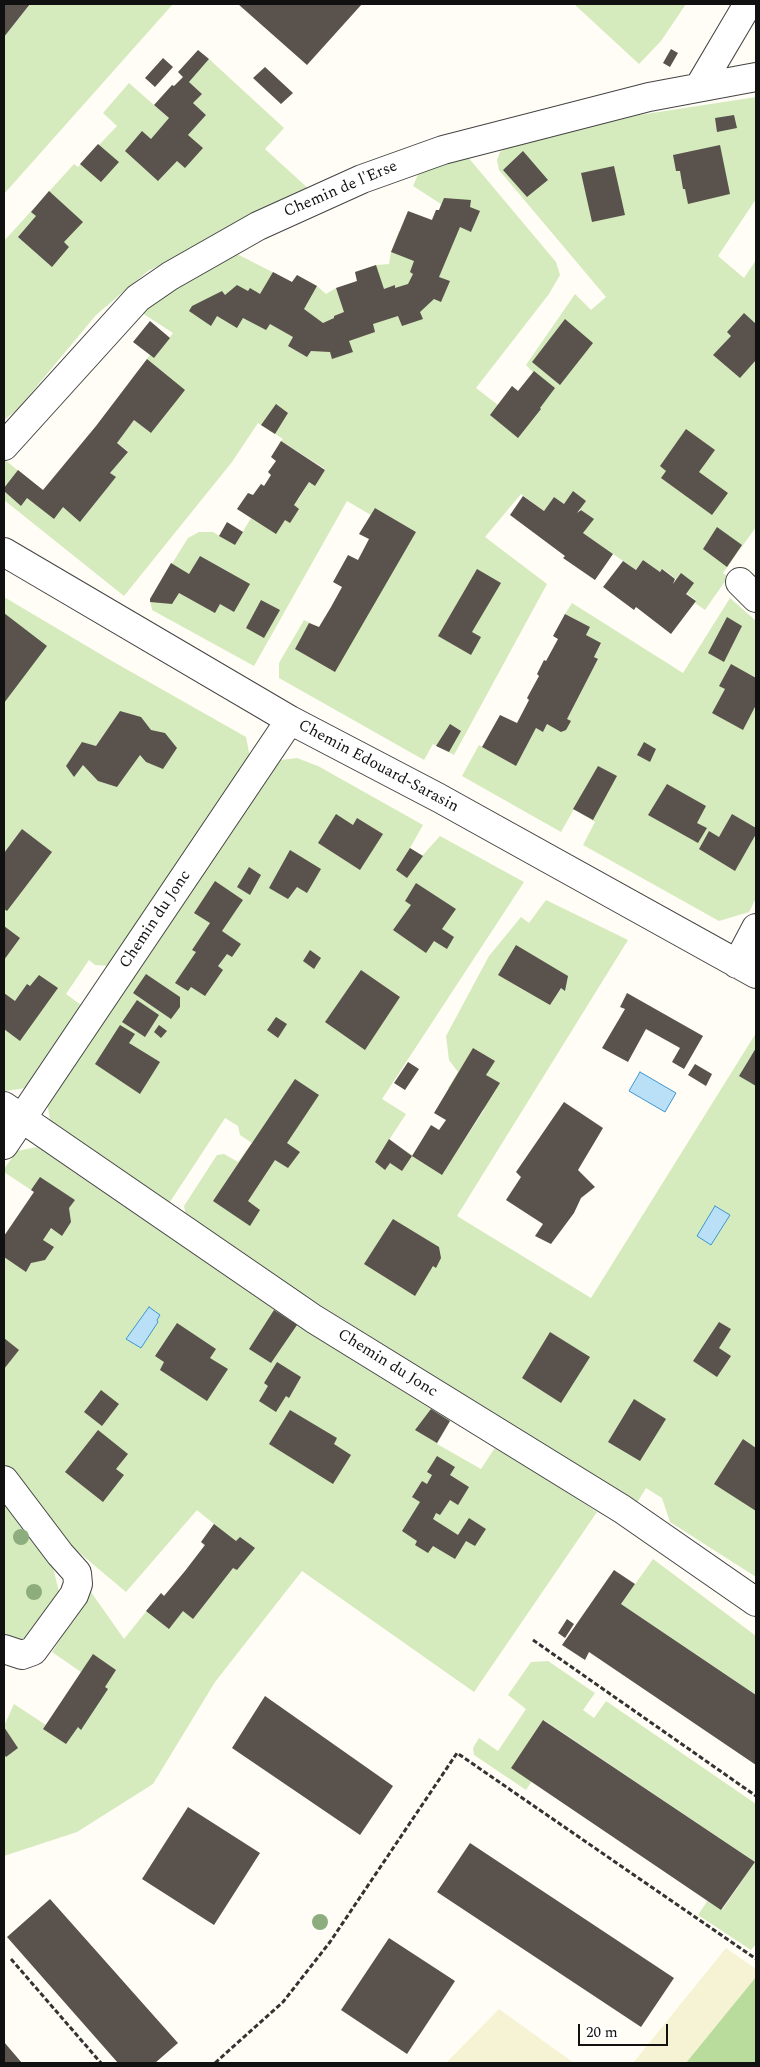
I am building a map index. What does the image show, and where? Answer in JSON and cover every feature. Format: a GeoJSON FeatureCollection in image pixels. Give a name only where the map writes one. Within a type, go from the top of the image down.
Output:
{"type":"FeatureCollection","features":[{"type":"Feature","properties":{"kind":"street"},"geometry":{"type":"LineString","coordinates":[[699,87],[748,4]]}},
{"type":"Feature","properties":{"kind":"street","name":"Chemin de l'Erse"},"geometry":{"type":"LineString","coordinates":[[4,446],[138,298],[170,276],[258,226],[362,179],[442,150],[649,97],[756,77]]}},
{"type":"Feature","properties":{"kind":"street","name":"Chemin Edouard-Sarasin"},"geometry":{"type":"LineString","coordinates":[[4,552],[290,720],[439,798],[747,969]]}},
{"type":"Feature","properties":{"kind":"street","name":"Chemin du Jonc"},"geometry":{"type":"LineString","coordinates":[[4,1145],[12,1113],[290,720]]}},
{"type":"Feature","properties":{"kind":"street"},"geometry":{"type":"LineString","coordinates":[[747,969],[756,928]]}},
{"type":"Feature","properties":{"kind":"street","name":"Chemin du Jonc"},"geometry":{"type":"LineString","coordinates":[[12,1113],[314,1319],[622,1509],[756,1602]]}},
{"type":"Feature","properties":{"kind":"street"},"geometry":{"type":"LineString","coordinates":[[4,1480],[60,1554],[77,1573],[78,1584],[74,1595],[33,1651],[22,1655],[4,1649]]}},
{"type":"Feature","properties":{"kind":"path"},"geometry":{"type":"LineString","coordinates":[[533,1640],[756,1796]]}},
{"type":"Feature","properties":{"kind":"path"},"geometry":{"type":"LineString","coordinates":[[215,2063],[283,2002],[330,1942],[457,1753],[756,1958]]}},
{"type":"Feature","properties":{"kind":"path"},"geometry":{"type":"LineString","coordinates":[[11,1960],[101,2063]]}},
{"type":"Feature","properties":{"kind":"shaded area"},"geometry":{"type":"Polygon","coordinates":[[[726,1948],[756,1969],[756,1979],[709,2063],[633,2063],[726,1948]]]}},
{"type":"Feature","properties":{"kind":"shaded area"},"geometry":{"type":"Polygon","coordinates":[[[499,2009],[574,2063],[446,2063],[499,2009]]]}},
{"type":"Feature","properties":{"kind":"green space"},"geometry":{"type":"Polygon","coordinates":[[[30,4],[173,4],[4,194],[4,37],[30,4]]]}},
{"type":"Feature","properties":{"kind":"green space"},"geometry":{"type":"Polygon","coordinates":[[[574,4],[686,4],[661,41],[639,64],[574,4]]]}},
{"type":"Feature","properties":{"kind":"green space"},"geometry":{"type":"Polygon","coordinates":[[[209,59],[284,128],[265,149],[311,191],[148,271],[96,315],[17,410],[4,420],[4,241],[74,164],[78,167],[117,126],[103,113],[129,83],[188,135],[206,115],[193,103],[202,94],[189,82],[209,59]]]}},
{"type":"Feature","properties":{"kind":"green space"},"geometry":{"type":"Polygon","coordinates":[[[756,97],[756,199],[718,256],[744,278],[756,260],[756,527],[723,573],[728,577],[705,610],[695,603],[696,600],[673,584],[676,579],[663,569],[660,572],[643,560],[636,570],[583,533],[593,519],[580,509],[573,492],[564,504],[554,497],[544,511],[521,494],[485,537],[547,584],[454,755],[433,744],[424,760],[279,678],[279,663],[304,620],[319,627],[416,532],[375,508],[371,515],[347,501],[254,666],[152,610],[150,599],[188,538],[199,532],[213,532],[235,545],[251,518],[237,509],[248,493],[253,495],[261,484],[285,500],[289,494],[298,500],[309,482],[315,486],[325,469],[281,441],[283,439],[258,423],[232,462],[124,596],[4,500],[5,460],[81,521],[115,478],[110,473],[128,451],[117,443],[134,420],[151,433],[168,411],[130,381],[150,355],[154,358],[173,333],[139,311],[168,288],[235,253],[292,282],[297,275],[317,286],[326,294],[336,288],[357,281],[355,272],[376,265],[389,264],[391,252],[399,231],[423,240],[436,210],[439,210],[441,204],[413,186],[420,170],[467,156],[556,262],[560,275],[549,294],[476,388],[498,405],[512,386],[518,391],[533,372],[526,365],[575,294],[591,310],[606,297],[499,170],[497,160],[500,152],[511,145],[639,115],[756,97]]]}},
{"type":"Feature","properties":{"kind":"green space"},"geometry":{"type":"Polygon","coordinates":[[[4,597],[246,737],[250,758],[112,966],[95,965],[89,960],[66,994],[84,1007],[26,1088],[5,1091],[4,597]]]}},
{"type":"Feature","properties":{"kind":"green space"},"geometry":{"type":"Polygon","coordinates":[[[730,598],[756,621],[756,898],[749,912],[719,921],[583,845],[595,822],[574,809],[561,832],[462,776],[479,745],[516,766],[536,728],[543,732],[554,713],[582,689],[598,660],[594,657],[601,644],[586,635],[590,627],[565,614],[572,603],[683,673],[730,598]]]}},
{"type":"Feature","properties":{"kind":"green space"},"geometry":{"type":"Polygon","coordinates":[[[297,758],[318,766],[423,825],[410,848],[422,856],[440,836],[524,882],[382,1099],[406,1114],[389,1140],[442,1174],[484,1110],[448,1088],[458,1072],[449,1060],[446,1036],[489,956],[521,917],[529,923],[546,900],[628,940],[457,1216],[591,1298],[756,1033],[756,1577],[670,1522],[662,1498],[646,1488],[637,1503],[290,1286],[186,1216],[184,1206],[217,1155],[224,1154],[238,1162],[251,1144],[255,1145],[240,1135],[238,1126],[225,1118],[168,1205],[51,1125],[47,1102],[270,770],[281,760],[297,758]]]}},
{"type":"Feature","properties":{"kind":"green space"},"geometry":{"type":"Polygon","coordinates":[[[37,1147],[300,1327],[450,1421],[437,1444],[481,1469],[496,1446],[597,1512],[474,1692],[302,1571],[215,1682],[153,1784],[77,1832],[4,1856],[4,1726],[14,1704],[46,1725],[81,1672],[52,1652],[91,1592],[124,1639],[161,1593],[165,1596],[185,1571],[204,1546],[201,1542],[214,1524],[197,1510],[126,1592],[70,1545],[4,1463],[4,1236],[34,1192],[4,1172],[4,1169],[17,1151],[37,1147]]]}},
{"type":"Feature","properties":{"kind":"green space"},"geometry":{"type":"Polygon","coordinates":[[[4,1503],[53,1567],[60,1596],[43,1629],[23,1640],[4,1637],[4,1503]]]}},
{"type":"Feature","properties":{"kind":"green space"},"geometry":{"type":"Polygon","coordinates":[[[653,1559],[756,1636],[756,1695],[621,1604],[653,1559]]]}},
{"type":"Feature","properties":{"kind":"green space"},"geometry":{"type":"Polygon","coordinates":[[[548,1661],[595,1693],[583,1710],[594,1718],[606,1701],[756,1804],[756,1944],[751,1950],[698,1915],[708,1900],[722,1910],[755,1862],[544,1720],[532,1781],[526,1790],[474,1755],[473,1748],[479,1738],[498,1751],[526,1709],[508,1695],[531,1662],[548,1661]]]}},
{"type":"Feature","properties":{"kind":"green space"},"geometry":{"type":"Polygon","coordinates":[[[756,1977],[756,2063],[686,2063],[756,1977]]]}},
{"type":"Feature","properties":{"kind":"water"},"geometry":{"type":"Polygon","coordinates":[[[640,1072],[676,1093],[665,1112],[629,1091],[640,1072]]]}},
{"type":"Feature","properties":{"kind":"water"},"geometry":{"type":"Polygon","coordinates":[[[715,1206],[730,1215],[711,1245],[697,1236],[715,1206]]]}},
{"type":"Feature","properties":{"kind":"water"},"geometry":{"type":"Polygon","coordinates":[[[149,1307],[160,1315],[157,1320],[158,1322],[141,1348],[126,1339],[149,1307]]]}},
{"type":"Feature","properties":{"kind":"building"},"geometry":{"type":"Polygon","coordinates":[[[4,4],[30,4],[4,37],[4,4]]]}},
{"type":"Feature","properties":{"kind":"building"},"geometry":{"type":"Polygon","coordinates":[[[238,4],[362,4],[307,65],[238,4]]]}},
{"type":"Feature","properties":{"kind":"building"},"geometry":{"type":"Polygon","coordinates":[[[671,49],[678,53],[670,67],[663,63],[671,49]]]}},
{"type":"Feature","properties":{"kind":"building"},"geometry":{"type":"Polygon","coordinates":[[[198,50],[209,59],[189,82],[202,94],[193,103],[206,115],[188,135],[203,148],[185,168],[177,161],[158,181],[125,151],[142,131],[151,139],[169,118],[154,105],[172,85],[174,86],[183,77],[178,72],[198,50]]]}},
{"type":"Feature","properties":{"kind":"building"},"geometry":{"type":"Polygon","coordinates":[[[163,58],[173,67],[155,87],[145,78],[163,58]]]}},
{"type":"Feature","properties":{"kind":"building"},"geometry":{"type":"Polygon","coordinates":[[[265,67],[293,93],[281,104],[253,78],[265,67]]]}},
{"type":"Feature","properties":{"kind":"building"},"geometry":{"type":"Polygon","coordinates":[[[734,115],[737,128],[717,132],[715,118],[734,115]]]}},
{"type":"Feature","properties":{"kind":"building"},"geometry":{"type":"Polygon","coordinates":[[[98,144],[119,162],[101,182],[80,164],[98,144]]]}},
{"type":"Feature","properties":{"kind":"building"},"geometry":{"type":"Polygon","coordinates":[[[720,145],[730,194],[688,204],[680,171],[676,171],[673,155],[720,145]]]}},
{"type":"Feature","properties":{"kind":"building"},"geometry":{"type":"Polygon","coordinates":[[[523,151],[548,180],[527,197],[503,170],[523,151]]]}},
{"type":"Feature","properties":{"kind":"building"},"geometry":{"type":"Polygon","coordinates":[[[614,166],[625,215],[592,222],[581,173],[614,166]]]}},
{"type":"Feature","properties":{"kind":"building"},"geometry":{"type":"Polygon","coordinates":[[[49,191],[83,222],[64,242],[69,247],[52,267],[18,237],[36,216],[31,212],[49,191]]]}},
{"type":"Feature","properties":{"kind":"building"},"geometry":{"type":"Polygon","coordinates":[[[444,198],[471,200],[470,207],[480,211],[471,232],[460,227],[439,277],[450,281],[441,302],[434,299],[420,312],[423,319],[402,326],[398,316],[373,324],[375,332],[349,341],[353,352],[332,359],[330,352],[311,351],[307,357],[288,346],[293,337],[270,324],[266,330],[243,318],[237,328],[217,316],[211,326],[189,311],[192,306],[222,291],[225,295],[237,285],[248,291],[250,288],[260,294],[273,272],[292,282],[297,275],[317,286],[304,309],[323,323],[344,312],[336,288],[357,281],[355,272],[376,265],[384,289],[395,285],[395,288],[408,284],[413,274],[410,272],[414,261],[391,252],[408,211],[432,220],[444,198]]]}},
{"type":"Feature","properties":{"kind":"building"},"geometry":{"type":"Polygon","coordinates":[[[744,313],[756,324],[756,360],[740,378],[713,355],[731,336],[727,332],[744,313]]]}},
{"type":"Feature","properties":{"kind":"building"},"geometry":{"type":"Polygon","coordinates":[[[565,319],[593,343],[560,385],[532,362],[565,319]]]}},
{"type":"Feature","properties":{"kind":"building"},"geometry":{"type":"Polygon","coordinates":[[[150,321],[170,338],[154,358],[133,342],[150,321]]]}},
{"type":"Feature","properties":{"kind":"building"},"geometry":{"type":"Polygon","coordinates":[[[147,359],[185,390],[151,433],[134,420],[117,443],[128,452],[110,473],[116,477],[80,522],[63,507],[54,519],[27,498],[21,506],[4,491],[4,488],[18,470],[43,490],[96,426],[147,359]]]}},
{"type":"Feature","properties":{"kind":"building"},"geometry":{"type":"Polygon","coordinates":[[[534,371],[555,388],[518,438],[490,415],[512,386],[518,391],[534,371]]]}},
{"type":"Feature","properties":{"kind":"building"},"geometry":{"type":"Polygon","coordinates":[[[276,404],[288,413],[275,434],[261,425],[276,404]]]}},
{"type":"Feature","properties":{"kind":"building"},"geometry":{"type":"Polygon","coordinates":[[[686,429],[715,450],[699,472],[728,493],[712,515],[661,478],[666,471],[660,466],[686,429]]]}},
{"type":"Feature","properties":{"kind":"building"},"geometry":{"type":"Polygon","coordinates":[[[281,441],[325,470],[315,486],[309,482],[294,505],[299,509],[290,523],[285,520],[276,534],[237,509],[248,493],[253,495],[261,484],[264,486],[271,475],[268,472],[276,461],[271,457],[281,441]]]}},
{"type":"Feature","properties":{"kind":"building"},"geometry":{"type":"Polygon","coordinates":[[[573,491],[586,501],[577,513],[581,510],[594,519],[583,533],[613,554],[595,580],[563,558],[565,556],[510,515],[523,496],[544,511],[554,497],[564,504],[573,491]]]}},
{"type":"Feature","properties":{"kind":"building"},"geometry":{"type":"Polygon","coordinates":[[[375,508],[416,532],[335,672],[295,649],[309,623],[319,627],[331,607],[342,587],[333,582],[348,555],[358,560],[369,539],[359,534],[375,508]]]}},
{"type":"Feature","properties":{"kind":"building"},"geometry":{"type":"Polygon","coordinates":[[[227,522],[243,532],[235,545],[219,536],[227,522]]]}},
{"type":"Feature","properties":{"kind":"building"},"geometry":{"type":"Polygon","coordinates":[[[717,527],[742,545],[727,567],[703,549],[717,527]]]}},
{"type":"Feature","properties":{"kind":"building"},"geometry":{"type":"Polygon","coordinates":[[[200,556],[250,584],[234,612],[220,604],[215,613],[179,593],[172,604],[150,602],[171,563],[189,574],[200,556]]]}},
{"type":"Feature","properties":{"kind":"building"},"geometry":{"type":"Polygon","coordinates":[[[643,560],[660,572],[662,569],[675,579],[673,584],[681,573],[694,583],[686,594],[696,601],[671,634],[636,607],[634,610],[603,587],[623,561],[636,570],[643,560]]]}},
{"type":"Feature","properties":{"kind":"building"},"geometry":{"type":"Polygon","coordinates":[[[477,569],[501,583],[472,632],[481,637],[471,655],[438,636],[477,569]]]}},
{"type":"Feature","properties":{"kind":"building"},"geometry":{"type":"Polygon","coordinates":[[[261,600],[280,610],[264,638],[246,628],[261,600]]]}},
{"type":"Feature","properties":{"kind":"building"},"geometry":{"type":"Polygon","coordinates":[[[4,613],[47,646],[4,703],[4,613]]]}},
{"type":"Feature","properties":{"kind":"building"},"geometry":{"type":"Polygon","coordinates":[[[565,614],[590,627],[586,635],[601,643],[594,657],[598,659],[567,719],[571,721],[566,730],[561,732],[547,724],[543,732],[536,728],[516,766],[482,747],[500,715],[517,723],[529,700],[527,698],[539,676],[537,674],[558,639],[553,636],[565,614]]]}},
{"type":"Feature","properties":{"kind":"building"},"geometry":{"type":"Polygon","coordinates":[[[727,617],[742,626],[724,662],[708,653],[727,617]]]}},
{"type":"Feature","properties":{"kind":"building"},"geometry":{"type":"Polygon","coordinates":[[[731,664],[756,678],[756,705],[743,730],[712,713],[725,689],[719,686],[731,664]]]}},
{"type":"Feature","properties":{"kind":"building"},"geometry":{"type":"Polygon","coordinates":[[[120,711],[141,717],[151,730],[165,733],[177,748],[163,769],[146,762],[140,755],[117,787],[98,781],[83,765],[74,777],[66,766],[82,742],[96,746],[120,711]]]}},
{"type":"Feature","properties":{"kind":"building"},"geometry":{"type":"Polygon","coordinates":[[[450,724],[461,731],[449,752],[436,746],[450,724]]]}},
{"type":"Feature","properties":{"kind":"building"},"geometry":{"type":"Polygon","coordinates":[[[644,742],[656,749],[650,762],[637,755],[644,742]]]}},
{"type":"Feature","properties":{"kind":"building"},"geometry":{"type":"Polygon","coordinates":[[[598,766],[617,776],[593,820],[573,809],[598,766]]]}},
{"type":"Feature","properties":{"kind":"building"},"geometry":{"type":"Polygon","coordinates":[[[667,784],[706,806],[697,823],[707,828],[698,843],[648,815],[667,784]]]}},
{"type":"Feature","properties":{"kind":"building"},"geometry":{"type":"Polygon","coordinates":[[[336,814],[353,825],[357,818],[383,834],[360,870],[318,843],[336,814]]]}},
{"type":"Feature","properties":{"kind":"building"},"geometry":{"type":"Polygon","coordinates":[[[732,814],[756,828],[756,834],[735,871],[699,849],[709,831],[719,837],[732,814]]]}},
{"type":"Feature","properties":{"kind":"building"},"geometry":{"type":"Polygon","coordinates":[[[22,829],[52,852],[7,911],[4,909],[4,853],[22,829]]]}},
{"type":"Feature","properties":{"kind":"building"},"geometry":{"type":"Polygon","coordinates":[[[410,848],[423,856],[407,878],[396,870],[410,848]]]}},
{"type":"Feature","properties":{"kind":"building"},"geometry":{"type":"Polygon","coordinates":[[[290,850],[321,869],[307,893],[297,887],[288,899],[269,888],[290,850]]]}},
{"type":"Feature","properties":{"kind":"building"},"geometry":{"type":"Polygon","coordinates":[[[249,867],[261,875],[250,895],[237,887],[249,867]]]}},
{"type":"Feature","properties":{"kind":"building"},"geometry":{"type":"Polygon","coordinates":[[[215,881],[243,900],[222,931],[241,944],[232,957],[227,954],[218,966],[223,970],[205,996],[191,987],[188,991],[175,983],[196,952],[192,950],[210,923],[194,913],[215,881]]]}},
{"type":"Feature","properties":{"kind":"building"},"geometry":{"type":"Polygon","coordinates":[[[416,883],[456,909],[442,929],[454,937],[447,949],[434,941],[426,953],[393,930],[411,905],[405,901],[416,883]]]}},
{"type":"Feature","properties":{"kind":"building"},"geometry":{"type":"Polygon","coordinates":[[[4,926],[20,938],[4,960],[4,926]]]}},
{"type":"Feature","properties":{"kind":"building"},"geometry":{"type":"Polygon","coordinates":[[[516,945],[568,976],[565,991],[561,988],[550,1005],[498,975],[516,945]]]}},
{"type":"Feature","properties":{"kind":"building"},"geometry":{"type":"Polygon","coordinates":[[[310,950],[321,958],[314,969],[303,961],[310,950]]]}},
{"type":"Feature","properties":{"kind":"building"},"geometry":{"type":"Polygon","coordinates":[[[361,970],[400,997],[365,1050],[325,1022],[361,970]]]}},
{"type":"Feature","properties":{"kind":"building"},"geometry":{"type":"Polygon","coordinates":[[[146,974],[180,997],[180,1007],[171,1019],[133,993],[146,974]]]}},
{"type":"Feature","properties":{"kind":"building"},"geometry":{"type":"Polygon","coordinates":[[[39,975],[58,988],[20,1041],[4,1029],[4,993],[15,1001],[27,984],[30,986],[39,975]]]}},
{"type":"Feature","properties":{"kind":"building"},"geometry":{"type":"Polygon","coordinates":[[[627,993],[703,1036],[684,1069],[672,1062],[680,1048],[646,1029],[628,1062],[602,1048],[625,1009],[620,1007],[627,993]]]}},
{"type":"Feature","properties":{"kind":"building"},"geometry":{"type":"Polygon","coordinates":[[[137,1000],[159,1015],[145,1037],[122,1022],[137,1000]]]}},
{"type":"Feature","properties":{"kind":"building"},"geometry":{"type":"Polygon","coordinates":[[[276,1017],[287,1024],[278,1038],[267,1030],[276,1017]]]}},
{"type":"Feature","properties":{"kind":"building"},"geometry":{"type":"Polygon","coordinates":[[[120,1025],[135,1034],[129,1043],[160,1062],[140,1094],[95,1064],[120,1025]]]}},
{"type":"Feature","properties":{"kind":"building"},"geometry":{"type":"Polygon","coordinates":[[[159,1025],[167,1031],[161,1038],[154,1032],[159,1025]]]}},
{"type":"Feature","properties":{"kind":"building"},"geometry":{"type":"Polygon","coordinates":[[[473,1048],[495,1061],[486,1075],[500,1083],[442,1175],[412,1156],[431,1125],[439,1130],[446,1120],[434,1113],[473,1048]]]}},
{"type":"Feature","properties":{"kind":"building"},"geometry":{"type":"Polygon","coordinates":[[[756,1048],[756,1086],[739,1076],[756,1048]]]}},
{"type":"Feature","properties":{"kind":"building"},"geometry":{"type":"Polygon","coordinates":[[[408,1062],[419,1069],[405,1090],[394,1083],[408,1062]]]}},
{"type":"Feature","properties":{"kind":"building"},"geometry":{"type":"Polygon","coordinates":[[[695,1064],[712,1074],[706,1086],[688,1075],[695,1064]]]}},
{"type":"Feature","properties":{"kind":"building"},"geometry":{"type":"Polygon","coordinates":[[[295,1079],[319,1095],[287,1143],[300,1152],[288,1168],[275,1160],[248,1201],[260,1210],[250,1226],[213,1201],[295,1079]]]}},
{"type":"Feature","properties":{"kind":"building"},"geometry":{"type":"Polygon","coordinates":[[[564,1102],[603,1128],[578,1170],[595,1187],[581,1198],[574,1213],[551,1244],[535,1236],[543,1224],[506,1200],[521,1177],[516,1172],[564,1102]]]}},
{"type":"Feature","properties":{"kind":"building"},"geometry":{"type":"Polygon","coordinates":[[[389,1139],[412,1156],[402,1171],[390,1163],[385,1170],[375,1162],[389,1139]]]}},
{"type":"Feature","properties":{"kind":"building"},"geometry":{"type":"Polygon","coordinates":[[[40,1177],[75,1200],[69,1208],[71,1222],[62,1236],[51,1228],[43,1240],[54,1247],[45,1260],[31,1263],[26,1272],[4,1257],[4,1236],[34,1192],[31,1190],[40,1177]]]}},
{"type":"Feature","properties":{"kind":"building"},"geometry":{"type":"Polygon","coordinates":[[[393,1219],[439,1247],[441,1258],[436,1268],[433,1266],[415,1296],[364,1264],[393,1219]]]}},
{"type":"Feature","properties":{"kind":"building"},"geometry":{"type":"Polygon","coordinates":[[[274,1310],[297,1325],[271,1363],[249,1349],[274,1310]]]}},
{"type":"Feature","properties":{"kind":"building"},"geometry":{"type":"Polygon","coordinates":[[[719,1322],[731,1329],[719,1348],[731,1356],[717,1377],[693,1361],[719,1322]]]}},
{"type":"Feature","properties":{"kind":"building"},"geometry":{"type":"Polygon","coordinates":[[[177,1323],[216,1349],[210,1358],[228,1369],[207,1401],[160,1370],[164,1362],[155,1356],[177,1323]]]}},
{"type":"Feature","properties":{"kind":"building"},"geometry":{"type":"Polygon","coordinates":[[[550,1332],[590,1357],[561,1403],[522,1378],[550,1332]]]}},
{"type":"Feature","properties":{"kind":"building"},"geometry":{"type":"Polygon","coordinates":[[[4,1338],[19,1350],[4,1369],[4,1338]]]}},
{"type":"Feature","properties":{"kind":"building"},"geometry":{"type":"Polygon","coordinates":[[[277,1362],[301,1377],[289,1398],[286,1396],[276,1412],[259,1401],[268,1386],[264,1383],[277,1362]]]}},
{"type":"Feature","properties":{"kind":"building"},"geometry":{"type":"Polygon","coordinates":[[[101,1390],[119,1404],[102,1426],[84,1412],[101,1390]]]}},
{"type":"Feature","properties":{"kind":"building"},"geometry":{"type":"Polygon","coordinates":[[[634,1399],[666,1419],[640,1461],[608,1442],[634,1399]]]}},
{"type":"Feature","properties":{"kind":"building"},"geometry":{"type":"Polygon","coordinates":[[[431,1409],[450,1421],[437,1443],[415,1430],[431,1409]]]}},
{"type":"Feature","properties":{"kind":"building"},"geometry":{"type":"Polygon","coordinates":[[[290,1410],[337,1438],[334,1444],[351,1455],[333,1484],[269,1444],[290,1410]]]}},
{"type":"Feature","properties":{"kind":"building"},"geometry":{"type":"Polygon","coordinates":[[[98,1430],[128,1454],[116,1469],[124,1475],[103,1502],[65,1472],[98,1430]]]}},
{"type":"Feature","properties":{"kind":"building"},"geometry":{"type":"Polygon","coordinates":[[[743,1439],[756,1448],[756,1511],[714,1484],[743,1439]]]}},
{"type":"Feature","properties":{"kind":"building"},"geometry":{"type":"Polygon","coordinates":[[[437,1456],[455,1467],[450,1475],[469,1487],[458,1505],[450,1500],[440,1515],[436,1513],[433,1519],[458,1535],[469,1518],[486,1529],[475,1546],[466,1541],[455,1559],[433,1546],[428,1553],[415,1545],[417,1541],[402,1531],[420,1502],[412,1497],[422,1481],[427,1484],[432,1475],[427,1472],[437,1456]]]}},
{"type":"Feature","properties":{"kind":"building"},"geometry":{"type":"Polygon","coordinates":[[[214,1524],[236,1541],[240,1537],[255,1548],[237,1570],[233,1568],[193,1619],[183,1611],[169,1629],[146,1611],[161,1593],[164,1596],[185,1571],[205,1545],[201,1542],[214,1524]]]}},
{"type":"Feature","properties":{"kind":"building"},"geometry":{"type":"Polygon","coordinates":[[[614,1570],[635,1584],[621,1604],[756,1695],[756,1765],[589,1652],[585,1660],[562,1645],[614,1570]]]}},
{"type":"Feature","properties":{"kind":"building"},"geometry":{"type":"Polygon","coordinates":[[[567,1619],[574,1624],[565,1638],[558,1633],[567,1619]]]}},
{"type":"Feature","properties":{"kind":"building"},"geometry":{"type":"Polygon","coordinates":[[[93,1654],[116,1670],[105,1687],[108,1689],[81,1730],[78,1727],[66,1744],[43,1729],[93,1654]]]}},
{"type":"Feature","properties":{"kind":"building"},"geometry":{"type":"Polygon","coordinates":[[[265,1696],[393,1786],[360,1835],[232,1748],[265,1696]]]}},
{"type":"Feature","properties":{"kind":"building"},"geometry":{"type":"Polygon","coordinates":[[[543,1720],[755,1862],[721,1910],[511,1768],[543,1720]]]}},
{"type":"Feature","properties":{"kind":"building"},"geometry":{"type":"Polygon","coordinates":[[[4,1727],[18,1748],[6,1757],[4,1754],[4,1727]]]}},
{"type":"Feature","properties":{"kind":"building"},"geometry":{"type":"Polygon","coordinates":[[[188,1807],[260,1853],[214,1925],[142,1879],[188,1807]]]}},
{"type":"Feature","properties":{"kind":"building"},"geometry":{"type":"Polygon","coordinates":[[[470,1843],[674,1978],[641,2027],[437,1892],[470,1843]]]}},
{"type":"Feature","properties":{"kind":"building"},"geometry":{"type":"Polygon","coordinates":[[[50,1899],[178,2043],[155,2063],[118,2063],[7,1937],[50,1899]]]}},
{"type":"Feature","properties":{"kind":"building"},"geometry":{"type":"Polygon","coordinates":[[[389,1938],[455,1981],[407,2054],[341,2010],[389,1938]]]}},
{"type":"Feature","properties":{"kind":"building"},"geometry":{"type":"Polygon","coordinates":[[[4,2042],[22,2063],[4,2063],[4,2042]]]}}]}
